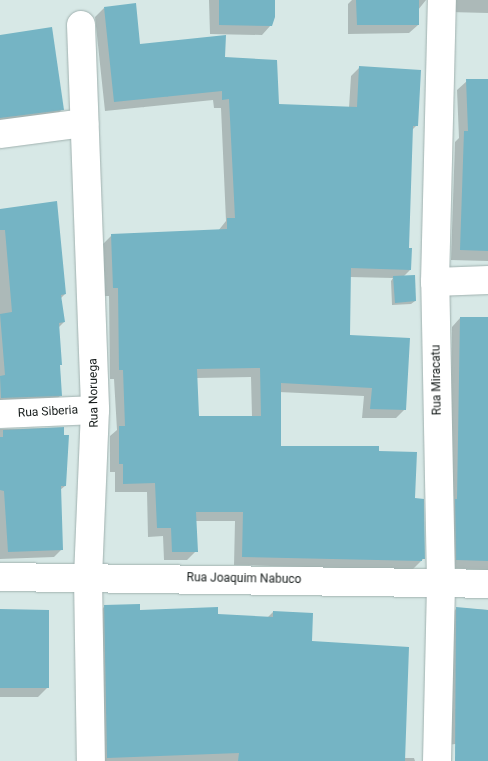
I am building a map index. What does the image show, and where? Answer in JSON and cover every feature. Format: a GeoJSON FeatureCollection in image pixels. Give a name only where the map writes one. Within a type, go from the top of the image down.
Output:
{"type":"FeatureCollection","features":[{"type":"Feature","properties":{"kind":"street","name":"Rua Miracatu"},"geometry":{"type":"LineString","coordinates":[[437,761],[440,582],[435,282],[442,0]]}},
{"type":"Feature","properties":{"kind":"street","name":"Rua Noruega"},"geometry":{"type":"LineString","coordinates":[[81,25],[95,410],[88,577],[91,761]]}},
{"type":"Feature","properties":{"kind":"street"},"geometry":{"type":"LineString","coordinates":[[0,134],[84,123]]}},
{"type":"Feature","properties":{"kind":"street"},"geometry":{"type":"LineString","coordinates":[[435,282],[488,280]]}},
{"type":"Feature","properties":{"kind":"street","name":"Rua Siberia"},"geometry":{"type":"LineString","coordinates":[[0,414],[95,410]]}},
{"type":"Feature","properties":{"kind":"street","name":"Rua Joaquim Nabuco"},"geometry":{"type":"LineString","coordinates":[[0,577],[488,584]]}},
{"type":"Feature","properties":{"kind":"building"},"geometry":{"type":"Polygon","coordinates":[[[219,0],[275,0],[275,17],[272,26],[219,25],[219,0]]]}},
{"type":"Feature","properties":{"kind":"building"},"geometry":{"type":"Polygon","coordinates":[[[356,0],[419,0],[419,25],[357,25],[356,0]]]}},
{"type":"Feature","properties":{"kind":"building"},"geometry":{"type":"Polygon","coordinates":[[[136,3],[140,44],[226,35],[225,57],[277,60],[279,104],[357,107],[359,66],[421,70],[418,126],[413,126],[409,248],[412,248],[411,270],[351,268],[350,335],[410,338],[406,410],[370,409],[372,388],[281,383],[281,446],[379,446],[379,451],[417,452],[415,498],[424,499],[425,559],[422,559],[422,561],[242,557],[243,512],[196,512],[198,552],[172,552],[171,528],[157,528],[155,483],[123,484],[123,464],[119,464],[119,426],[125,426],[123,370],[119,370],[118,288],[113,288],[111,234],[227,229],[227,218],[235,218],[229,99],[222,100],[222,91],[114,102],[104,7],[136,3]],[[260,368],[197,369],[199,416],[261,416],[260,368]]]}},
{"type":"Feature","properties":{"kind":"building"},"geometry":{"type":"Polygon","coordinates":[[[52,27],[64,110],[0,118],[0,35],[52,27]]]}},
{"type":"Feature","properties":{"kind":"building"},"geometry":{"type":"Polygon","coordinates":[[[466,79],[488,79],[488,251],[460,250],[464,131],[468,131],[466,79]]]}},
{"type":"Feature","properties":{"kind":"building"},"geometry":{"type":"Polygon","coordinates":[[[57,201],[66,294],[61,295],[65,322],[59,323],[62,396],[1,398],[0,376],[5,375],[0,314],[12,312],[5,230],[0,230],[0,209],[57,201]]]}},
{"type":"Feature","properties":{"kind":"building"},"geometry":{"type":"Polygon","coordinates":[[[415,275],[416,301],[395,303],[393,276],[415,275]]]}},
{"type":"Feature","properties":{"kind":"building"},"geometry":{"type":"Polygon","coordinates":[[[460,317],[488,317],[488,561],[456,560],[455,499],[457,499],[460,317]]]}},
{"type":"Feature","properties":{"kind":"building"},"geometry":{"type":"Polygon","coordinates":[[[64,427],[64,435],[69,435],[66,486],[61,486],[63,550],[8,552],[4,491],[0,490],[0,437],[3,437],[3,430],[64,427]]]}},
{"type":"Feature","properties":{"kind":"building"},"geometry":{"type":"Polygon","coordinates":[[[140,604],[140,610],[218,607],[218,614],[273,617],[273,611],[313,613],[312,641],[409,647],[405,761],[238,761],[239,753],[107,758],[104,605],[140,604]]]}},
{"type":"Feature","properties":{"kind":"building"},"geometry":{"type":"Polygon","coordinates":[[[456,607],[488,610],[488,761],[455,761],[456,607]]]}},
{"type":"Feature","properties":{"kind":"building"},"geometry":{"type":"Polygon","coordinates":[[[0,609],[49,610],[49,688],[0,688],[0,609]]]}}]}
